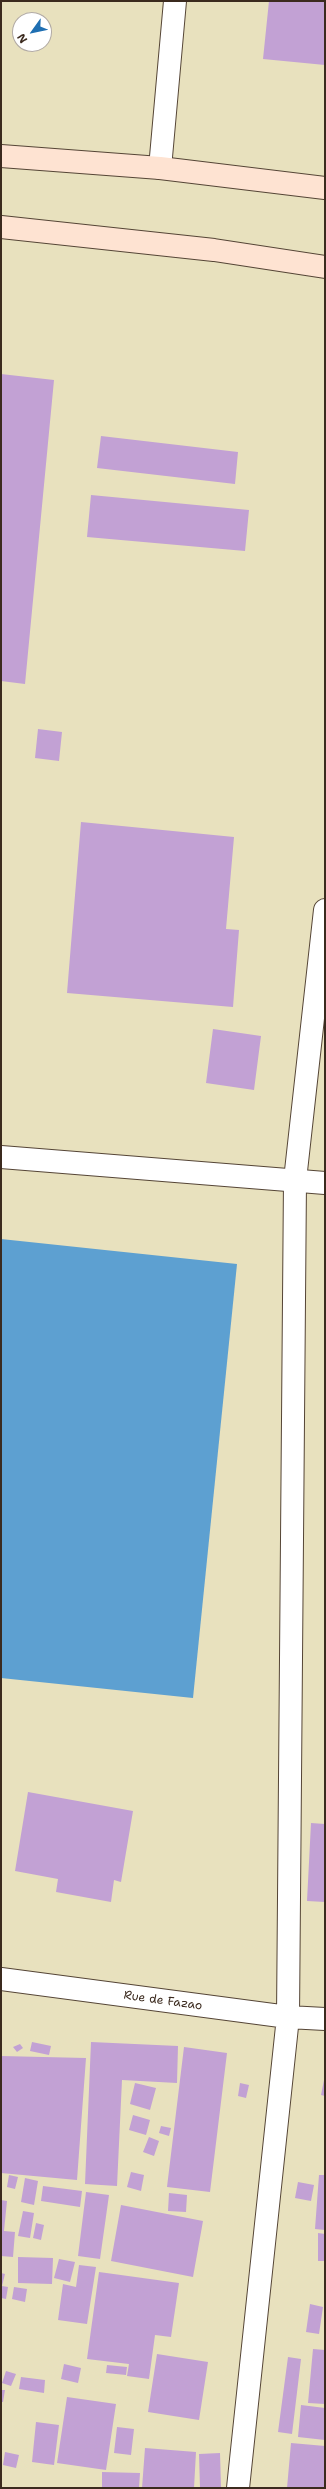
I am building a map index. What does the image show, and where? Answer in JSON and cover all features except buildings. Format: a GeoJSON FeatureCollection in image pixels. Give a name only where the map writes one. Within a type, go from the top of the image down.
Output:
{"type":"FeatureCollection","features":[{"type":"Feature","properties":{"kind":"main road"},"geometry":{"type":"LineString","coordinates":[[1,156],[160,168],[325,188]]}},
{"type":"Feature","properties":{"kind":"main road"},"geometry":{"type":"LineString","coordinates":[[1,227],[214,250],[325,267]]}},
{"type":"Feature","properties":{"kind":"street"},"geometry":{"type":"LineString","coordinates":[[160,168],[175,1]]}},
{"type":"Feature","properties":{"kind":"street"},"geometry":{"type":"LineString","coordinates":[[238,2488],[288,2017],[295,1180],[325,910]]}},
{"type":"Feature","properties":{"kind":"street"},"geometry":{"type":"LineString","coordinates":[[1,1157],[325,1183]]}},
{"type":"Feature","properties":{"kind":"street","name":"Rue de Fazao"},"geometry":{"type":"LineString","coordinates":[[1,1979],[288,2017],[325,2018]]}},
{"type":"Feature","properties":{"kind":"water"},"geometry":{"type":"Polygon","coordinates":[[[1,1239],[237,1264],[193,1698],[1,1678],[1,1239]]]}}]}
